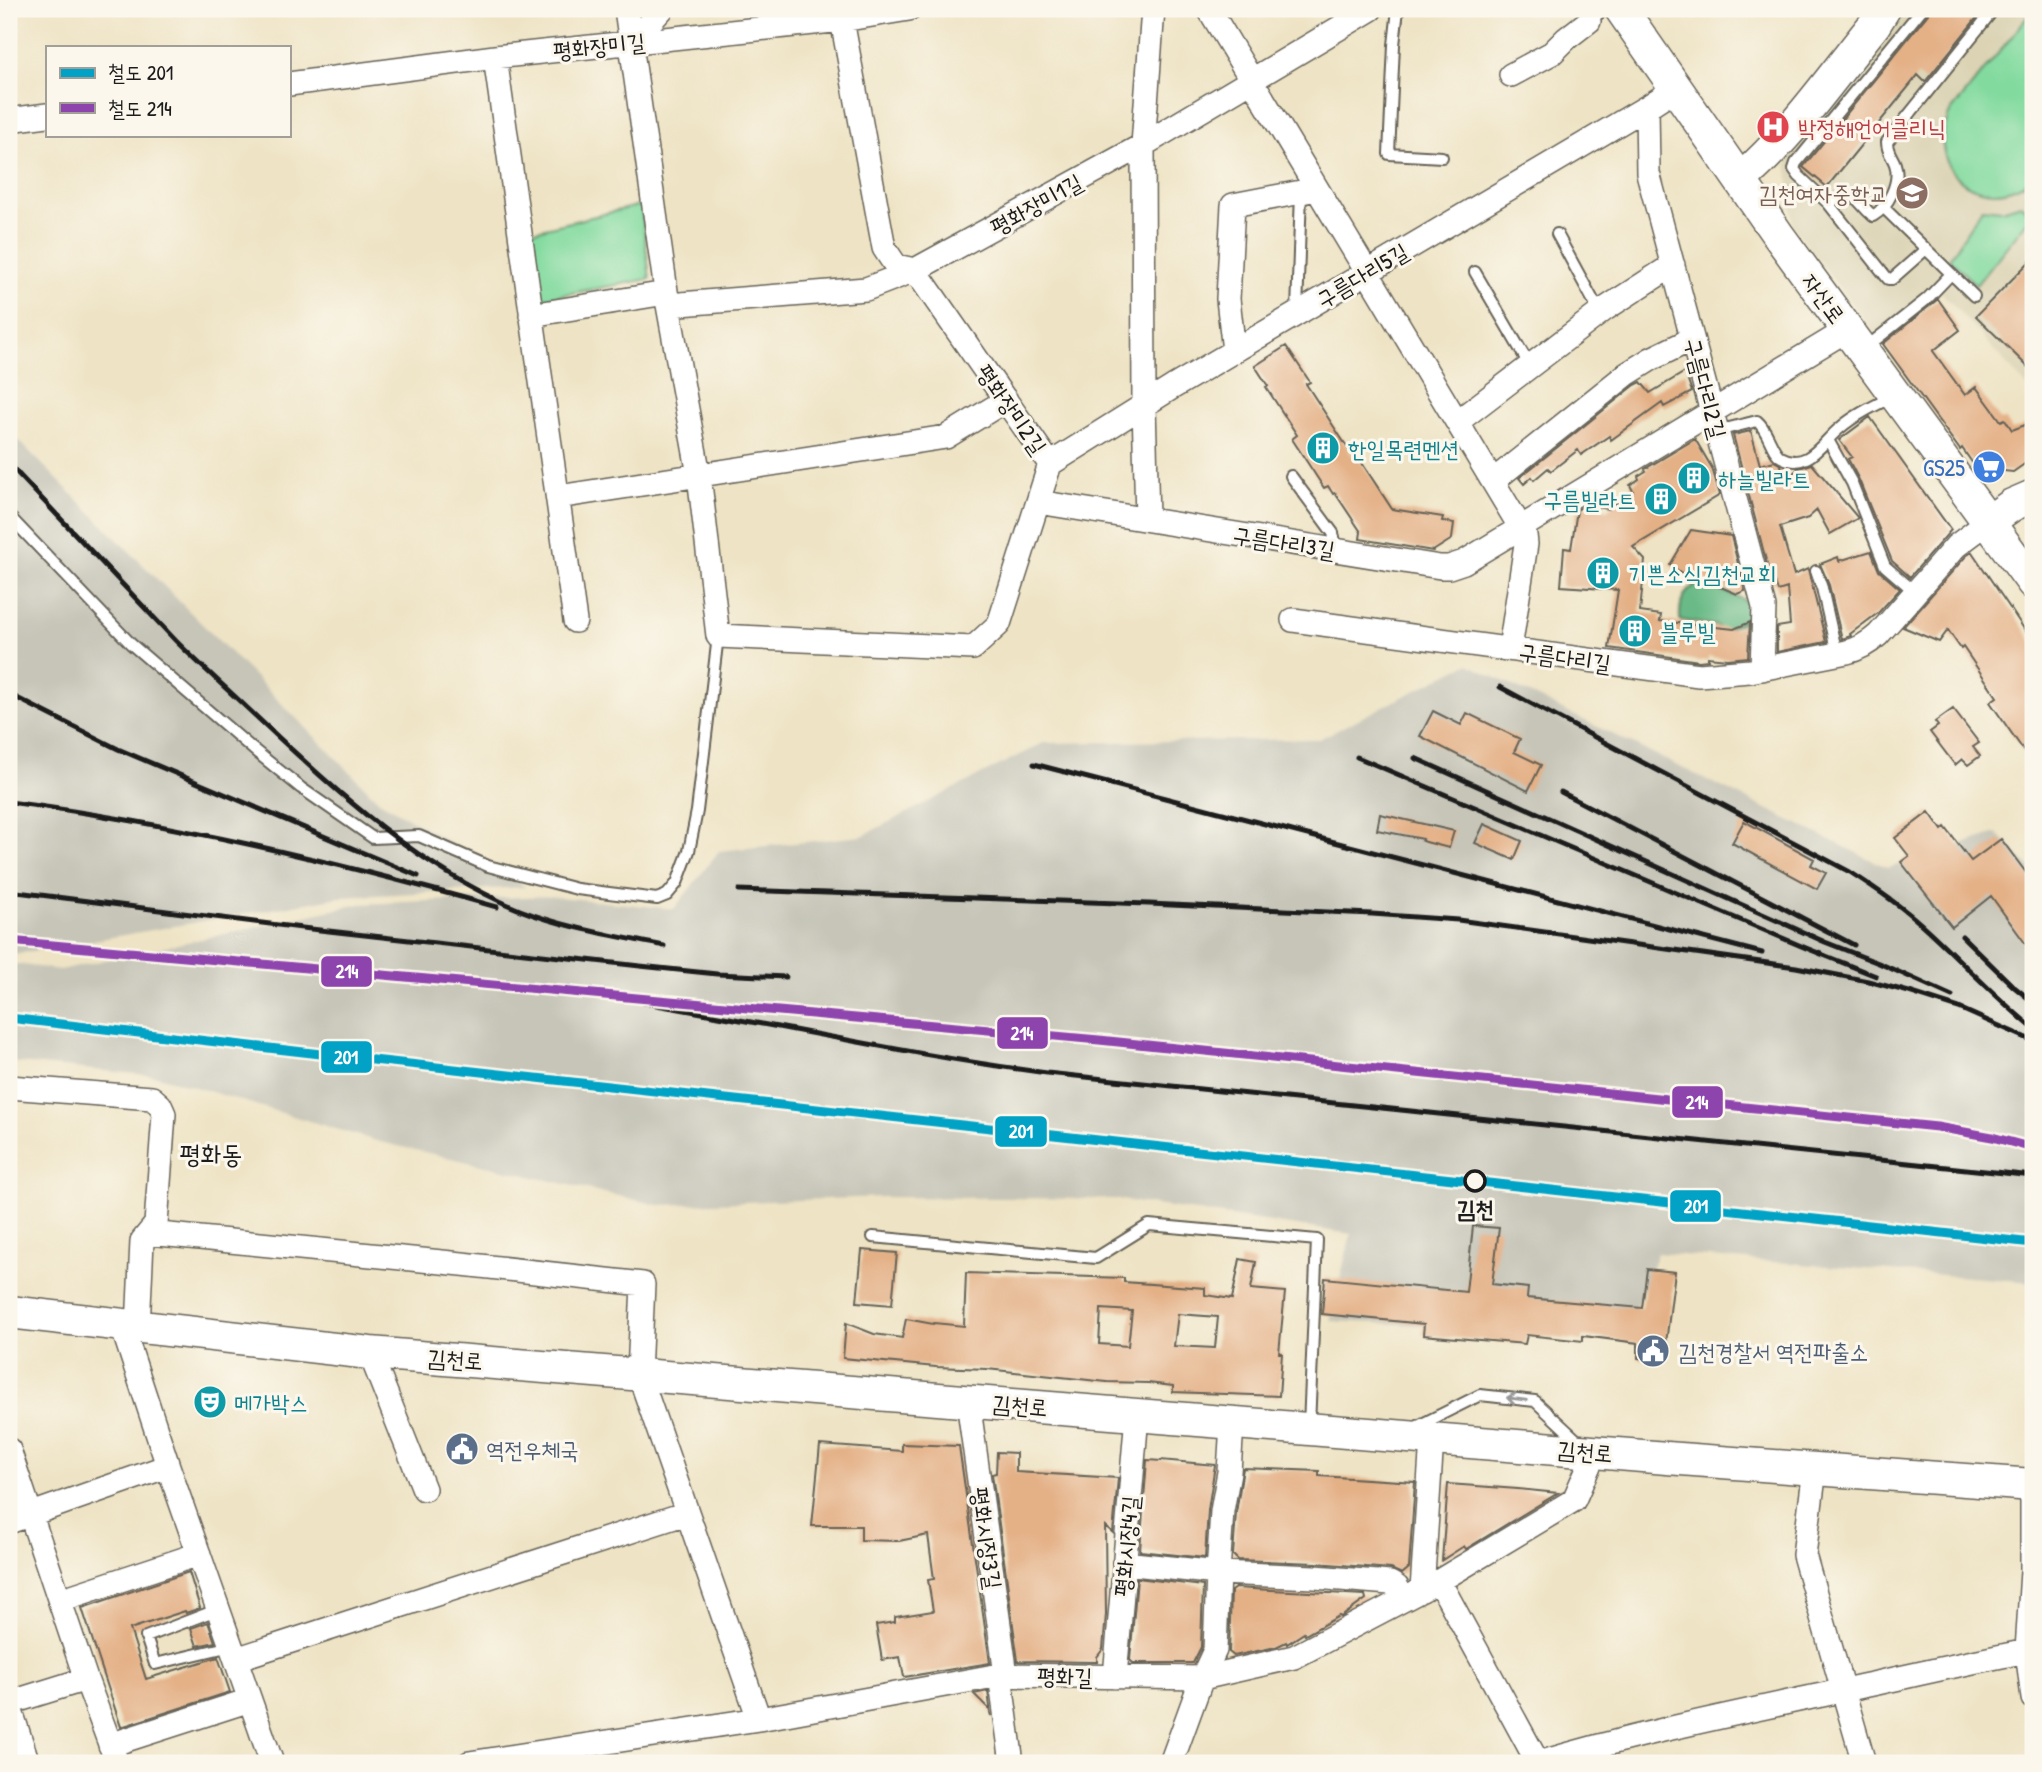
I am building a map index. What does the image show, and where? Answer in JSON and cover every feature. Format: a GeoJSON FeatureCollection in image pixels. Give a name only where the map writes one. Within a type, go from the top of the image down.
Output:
{"type":"FeatureCollection","features":[{"type":"Feature","properties":{"kind":"street"},"geometry":{"type":"LineString","coordinates":[[626,9],[667,299],[699,475],[718,636]]}},
{"type":"Feature","properties":{"kind":"street"},"geometry":{"type":"LineString","coordinates":[[632,42],[662,9]]}},
{"type":"Feature","properties":{"kind":"street","name":"평화장미길"},"geometry":{"type":"LineString","coordinates":[[290,84],[495,57],[842,20],[909,9]]}},
{"type":"Feature","properties":{"kind":"street"},"geometry":{"type":"LineString","coordinates":[[1147,519],[1143,145],[1153,9]]}},
{"type":"Feature","properties":{"kind":"street"},"geometry":{"type":"LineString","coordinates":[[1209,9],[1251,80],[1309,191],[1366,272],[1525,535],[1526,544],[1510,649]]}},
{"type":"Feature","properties":{"kind":"street","name":"평화장미1길"},"geometry":{"type":"LineString","coordinates":[[531,315],[667,299],[866,289],[915,270],[1143,145],[1371,9]]}},
{"type":"Feature","properties":{"kind":"street","name":"자산로"},"geometry":{"type":"LineString","coordinates":[[1621,9],[1778,235],[2033,583]]}},
{"type":"Feature","properties":{"kind":"street"},"geometry":{"type":"LineString","coordinates":[[1740,180],[1758,165],[1788,132],[1884,9]]}},
{"type":"Feature","properties":{"kind":"street"},"geometry":{"type":"LineString","coordinates":[[1511,75],[1552,53],[1597,15]]}},
{"type":"Feature","properties":{"kind":"street","name":"평화장미2길"},"geometry":{"type":"LineString","coordinates":[[718,636],[973,648],[999,624],[1050,464],[915,270],[896,265],[884,248],[842,20]]}},
{"type":"Feature","properties":{"kind":"street"},"geometry":{"type":"LineString","coordinates":[[495,57],[575,621]]}},
{"type":"Feature","properties":{"kind":"street","name":"구름다리5길"},"geometry":{"type":"LineString","coordinates":[[1050,464],[1297,313],[1676,88]]}},
{"type":"Feature","properties":{"kind":"street","name":"구름다리2길"},"geometry":{"type":"LineString","coordinates":[[1647,107],[1648,173],[1764,607],[1762,669]]}},
{"type":"Feature","properties":{"kind":"street"},"geometry":{"type":"LineString","coordinates":[[9,120],[46,115]]}},
{"type":"Feature","properties":{"kind":"street"},"geometry":{"type":"LineString","coordinates":[[1234,351],[1228,299],[1233,205],[1309,191]]}},
{"type":"Feature","properties":{"kind":"street"},"geometry":{"type":"LineString","coordinates":[[1457,422],[1621,297],[1673,265]]}},
{"type":"Feature","properties":{"kind":"street"},"geometry":{"type":"LineString","coordinates":[[1493,481],[1627,374],[1692,339]]}},
{"type":"Feature","properties":{"kind":"street"},"geometry":{"type":"LineString","coordinates":[[1715,421],[1854,340]]}},
{"type":"Feature","properties":{"kind":"street"},"geometry":{"type":"LineString","coordinates":[[558,497],[946,437],[1006,400]]}},
{"type":"Feature","properties":{"kind":"street","name":"구름다리3길"},"geometry":{"type":"LineString","coordinates":[[1038,502],[1449,567],[1464,562],[1520,527],[1715,421]]}},
{"type":"Feature","properties":{"kind":"street"},"geometry":{"type":"LineString","coordinates":[[1988,522],[2012,505],[2033,496]]}},
{"type":"Feature","properties":{"kind":"street","name":"구름다리길"},"geometry":{"type":"LineString","coordinates":[[1293,620],[1699,675],[1762,669],[1858,649],[1869,643],[1956,546],[1988,522]]}},
{"type":"Feature","properties":{"kind":"street"},"geometry":{"type":"LineString","coordinates":[[9,1087],[152,1098],[160,1105],[164,1114],[156,1224],[142,1241],[130,1327],[168,1466],[272,1763]]}},
{"type":"Feature","properties":{"kind":"street"},"geometry":{"type":"LineString","coordinates":[[149,1233],[643,1284],[639,1374],[758,1719]]}},
{"type":"Feature","properties":{"kind":"street","name":"김천로"},"geometry":{"type":"LineString","coordinates":[[9,1312],[370,1353],[2033,1485]]}},
{"type":"Feature","properties":{"kind":"street"},"geometry":{"type":"LineString","coordinates":[[370,1353],[424,1489]]}},
{"type":"Feature","properties":{"kind":"street","name":"평화시장3길"},"geometry":{"type":"LineString","coordinates":[[968,1401],[1012,1763]]}},
{"type":"Feature","properties":{"kind":"street","name":"평화시장4길"},"geometry":{"type":"LineString","coordinates":[[1115,1677],[1137,1415]]}},
{"type":"Feature","properties":{"kind":"street"},"geometry":{"type":"LineString","coordinates":[[1173,1762],[1202,1678],[1216,1650],[1222,1511],[1229,1472],[1232,1423]]}},
{"type":"Feature","properties":{"kind":"street"},"geometry":{"type":"LineString","coordinates":[[1432,1439],[1421,1590],[1539,1763],[1598,1745],[2030,1650]]}},
{"type":"Feature","properties":{"kind":"street"},"geometry":{"type":"LineString","coordinates":[[9,1450],[113,1754],[250,1700]]}},
{"type":"Feature","properties":{"kind":"street","name":"평화길"},"geometry":{"type":"LineString","coordinates":[[468,1763],[542,1758],[1003,1675],[1202,1678],[1294,1657],[1421,1590],[1574,1500],[1592,1452]]}},
{"type":"Feature","properties":{"kind":"street"},"geometry":{"type":"LineString","coordinates":[[9,1522],[168,1466]]}},
{"type":"Feature","properties":{"kind":"street"},"geometry":{"type":"LineString","coordinates":[[1815,1469],[1804,1555],[1864,1763]]}},
{"type":"Feature","properties":{"kind":"street"},"geometry":{"type":"LineString","coordinates":[[2033,1485],[2030,1650],[2033,1698]]}},
{"type":"Feature","properties":{"kind":"street"},"geometry":{"type":"LineString","coordinates":[[234,1653],[687,1513]]}},
{"type":"Feature","properties":{"kind":"street"},"geometry":{"type":"LineString","coordinates":[[60,1600],[199,1554]]}},
{"type":"Feature","properties":{"kind":"street"},"geometry":{"type":"LineString","coordinates":[[1125,1563],[1218,1573],[1390,1583],[1396,1587],[1421,1590]]}},
{"type":"Feature","properties":{"kind":"street"},"geometry":{"type":"LineString","coordinates":[[28,1763],[9,1704],[86,1679]]}},
{"type":"Feature","properties":{"kind":"lane"},"geometry":{"type":"LineString","coordinates":[[1398,9],[1389,154],[1442,157]]}},
{"type":"Feature","properties":{"kind":"lane"},"geometry":{"type":"LineString","coordinates":[[1922,9],[1795,166],[1796,173],[1828,202],[1888,279],[1892,279],[1926,249]]}},
{"type":"Feature","properties":{"kind":"lane"},"geometry":{"type":"LineString","coordinates":[[1828,202],[1850,194],[1873,216],[1884,208],[1896,174],[1895,164],[1887,150],[1887,142],[1994,9]]}},
{"type":"Feature","properties":{"kind":"lane"},"geometry":{"type":"LineString","coordinates":[[1297,313],[1309,191]]}},
{"type":"Feature","properties":{"kind":"lane"},"geometry":{"type":"LineString","coordinates":[[1884,208],[1974,296]]}},
{"type":"Feature","properties":{"kind":"lane"},"geometry":{"type":"LineString","coordinates":[[1557,234],[1600,313]]}},
{"type":"Feature","properties":{"kind":"lane"},"geometry":{"type":"LineString","coordinates":[[1475,272],[1530,366]]}},
{"type":"Feature","properties":{"kind":"lane"},"geometry":{"type":"LineString","coordinates":[[1854,340],[1927,299],[1951,274]]}},
{"type":"Feature","properties":{"kind":"lane"},"geometry":{"type":"LineString","coordinates":[[1715,421],[1758,421],[1767,432],[1778,455],[1796,461],[1806,459],[1824,446],[1839,428],[1857,416],[1895,396]]}},
{"type":"Feature","properties":{"kind":"lane"},"geometry":{"type":"LineString","coordinates":[[1828,440],[1852,483],[1885,566],[1915,592]]}},
{"type":"Feature","properties":{"kind":"lane"},"geometry":{"type":"LineString","coordinates":[[1291,476],[1334,533],[1337,550]]}},
{"type":"Feature","properties":{"kind":"lane"},"geometry":{"type":"LineString","coordinates":[[9,516],[141,653],[254,750],[373,838],[419,836],[488,866],[577,889],[657,899],[667,895],[677,883],[690,851],[697,811],[718,636]]}},
{"type":"Feature","properties":{"kind":"lane"},"geometry":{"type":"LineString","coordinates":[[1816,570],[1837,654]]}},
{"type":"Feature","properties":{"kind":"lane"},"geometry":{"type":"LineString","coordinates":[[873,1237],[1096,1258],[1149,1225],[1317,1240],[1309,1429]]}},
{"type":"Feature","properties":{"kind":"lane"},"geometry":{"type":"LineString","coordinates":[[1398,1436],[1480,1395],[1535,1401],[1592,1452]]}},
{"type":"Feature","properties":{"kind":"lane"},"geometry":{"type":"LineString","coordinates":[[219,1609],[146,1637],[155,1664],[234,1653]]}},
{"type":"Feature","properties":{"kind":"shaded area","name":"김천여자중학교"},"geometry":{"type":"Polygon","coordinates":[[[1909,9],[2033,9],[2033,393],[1941,292],[1881,343],[1793,226],[1787,159],[1909,9]]]}},
{"type":"Feature","properties":{"kind":"shaded area"},"geometry":{"type":"Polygon","coordinates":[[[9,431],[379,801],[526,887],[340,897],[9,955],[9,431]]]}},
{"type":"Feature","properties":{"kind":"shaded area"},"geometry":{"type":"Polygon","coordinates":[[[1468,664],[1888,868],[1997,833],[2033,870],[2033,1282],[1657,1253],[1627,1334],[1330,1321],[1351,1234],[1115,1199],[884,1197],[658,1205],[380,1142],[158,1076],[9,1062],[9,963],[60,970],[360,904],[549,896],[674,909],[719,851],[862,836],[1043,743],[1319,739],[1468,664]]]}},
{"type":"Feature","properties":{"kind":"green space"},"geometry":{"type":"Polygon","coordinates":[[[2033,10],[2033,176],[2007,190],[1979,190],[1955,175],[1947,162],[1943,147],[1946,122],[1949,114],[2033,10]]]}},
{"type":"Feature","properties":{"kind":"green space"},"geometry":{"type":"Polygon","coordinates":[[[2021,204],[2032,215],[1976,285],[1949,259],[1982,208],[2002,210],[2021,204]]]}},
{"type":"Feature","properties":{"kind":"green space"},"geometry":{"type":"Polygon","coordinates":[[[641,205],[650,279],[539,299],[529,232],[641,205]]]}},
{"type":"Feature","properties":{"kind":"green space"},"geometry":{"type":"Polygon","coordinates":[[[1700,582],[1743,599],[1751,607],[1749,619],[1721,632],[1717,626],[1680,620],[1683,598],[1700,582]]]}},
{"type":"Feature","properties":{"kind":"building"},"geometry":{"type":"Polygon","coordinates":[[[1930,9],[1984,9],[1925,82],[1918,75],[1827,187],[1803,167],[1930,9]]]}},
{"type":"Feature","properties":{"kind":"building"},"geometry":{"type":"Polygon","coordinates":[[[2033,258],[2033,372],[1976,316],[2033,258]]]}},
{"type":"Feature","properties":{"kind":"building"},"geometry":{"type":"Polygon","coordinates":[[[1938,299],[1960,330],[1933,351],[1965,395],[1976,387],[2001,421],[2005,419],[2012,430],[2033,422],[2033,458],[2013,472],[1976,468],[1883,344],[1938,299]]]}},
{"type":"Feature","properties":{"kind":"building","name":"한일목련멘션"},"geometry":{"type":"Polygon","coordinates":[[[1286,346],[1310,382],[1306,384],[1355,459],[1358,457],[1392,509],[1443,517],[1442,521],[1454,523],[1452,539],[1433,551],[1360,539],[1361,532],[1335,493],[1333,494],[1328,486],[1324,488],[1292,439],[1297,435],[1255,366],[1286,346]]]}},
{"type":"Feature","properties":{"kind":"building"},"geometry":{"type":"Polygon","coordinates":[[[1685,372],[1692,392],[1664,407],[1662,403],[1611,440],[1609,436],[1581,455],[1578,450],[1551,471],[1548,468],[1534,480],[1532,477],[1524,484],[1519,478],[1635,385],[1641,382],[1650,393],[1685,372]]]}},
{"type":"Feature","properties":{"kind":"building"},"geometry":{"type":"Polygon","coordinates":[[[1870,417],[1951,530],[1910,577],[1892,561],[1848,459],[1852,457],[1839,440],[1870,417]]]}},
{"type":"Feature","properties":{"kind":"building"},"geometry":{"type":"Polygon","coordinates":[[[1751,431],[1760,465],[1774,461],[1781,465],[1785,480],[1799,468],[1812,464],[1858,518],[1830,534],[1817,510],[1808,518],[1780,527],[1794,575],[1808,569],[1826,642],[1777,652],[1777,627],[1790,625],[1787,588],[1778,591],[1775,582],[1772,583],[1733,435],[1751,431]]]}},
{"type":"Feature","properties":{"kind":"building"},"geometry":{"type":"Polygon","coordinates":[[[1695,439],[1712,468],[1720,495],[1633,547],[1645,560],[1640,612],[1661,615],[1660,621],[1734,629],[1750,622],[1748,657],[1708,657],[1708,660],[1699,661],[1609,648],[1618,590],[1561,586],[1564,548],[1571,549],[1577,510],[1585,505],[1608,509],[1633,491],[1630,485],[1639,479],[1638,476],[1646,471],[1645,469],[1695,439]]]}},
{"type":"Feature","properties":{"kind":"building"},"geometry":{"type":"Polygon","coordinates":[[[1691,530],[1731,536],[1745,591],[1737,594],[1697,577],[1694,581],[1670,565],[1691,530]]]}},
{"type":"Feature","properties":{"kind":"building"},"geometry":{"type":"Polygon","coordinates":[[[1871,551],[1879,571],[1900,589],[1878,613],[1850,634],[1851,636],[1842,639],[1829,585],[1820,564],[1838,557],[1839,561],[1871,551]]]}},
{"type":"Feature","properties":{"kind":"building"},"geometry":{"type":"Polygon","coordinates":[[[1972,552],[2033,642],[2033,764],[1990,702],[1997,697],[1948,630],[1939,642],[1903,627],[1972,552]]]}},
{"type":"Feature","properties":{"kind":"building"},"geometry":{"type":"Polygon","coordinates":[[[1953,709],[1979,743],[1973,747],[1980,756],[1968,765],[1962,759],[1955,765],[1930,732],[1938,726],[1935,722],[1953,709]]]}},
{"type":"Feature","properties":{"kind":"building"},"geometry":{"type":"Polygon","coordinates":[[[1433,711],[1461,725],[1467,713],[1520,739],[1514,752],[1541,765],[1528,791],[1420,736],[1433,711]]]}},
{"type":"Feature","properties":{"kind":"building"},"geometry":{"type":"Polygon","coordinates":[[[1929,812],[1942,830],[1945,827],[1971,861],[2001,839],[2033,882],[2033,954],[1991,896],[1952,927],[1901,862],[1909,856],[1895,838],[1929,812]]]}},
{"type":"Feature","properties":{"kind":"building"},"geometry":{"type":"Polygon","coordinates":[[[1380,814],[1454,831],[1449,848],[1422,841],[1423,839],[1377,830],[1380,814]]]}},
{"type":"Feature","properties":{"kind":"building"},"geometry":{"type":"Polygon","coordinates":[[[1744,821],[1814,859],[1811,865],[1826,873],[1817,889],[1732,843],[1744,821]]]}},
{"type":"Feature","properties":{"kind":"building"},"geometry":{"type":"Polygon","coordinates":[[[1484,824],[1522,841],[1514,860],[1475,843],[1484,824]]]}},
{"type":"Feature","properties":{"kind":"building"},"geometry":{"type":"Polygon","coordinates":[[[1473,1226],[1499,1228],[1492,1284],[1528,1288],[1527,1298],[1642,1308],[1647,1269],[1675,1272],[1665,1351],[1661,1351],[1660,1362],[1638,1358],[1638,1343],[1583,1336],[1583,1341],[1527,1335],[1525,1344],[1423,1335],[1424,1324],[1322,1314],[1325,1278],[1466,1292],[1473,1226]]]}},
{"type":"Feature","properties":{"kind":"building"},"geometry":{"type":"Polygon","coordinates":[[[862,1250],[897,1253],[892,1305],[857,1302],[862,1250]]]}},
{"type":"Feature","properties":{"kind":"building"},"geometry":{"type":"Polygon","coordinates":[[[1240,1259],[1256,1262],[1251,1289],[1285,1292],[1279,1353],[1282,1353],[1279,1396],[1173,1392],[1173,1386],[1148,1383],[1107,1382],[843,1358],[846,1323],[874,1334],[902,1338],[906,1319],[964,1326],[966,1273],[1124,1278],[1124,1282],[1205,1288],[1205,1295],[1232,1299],[1240,1259]],[[1101,1309],[1099,1344],[1128,1346],[1132,1311],[1101,1309]],[[1178,1314],[1174,1346],[1215,1348],[1218,1317],[1178,1314]]]}},
{"type":"Feature","properties":{"kind":"building"},"geometry":{"type":"Polygon","coordinates":[[[902,1444],[959,1446],[990,1663],[904,1677],[900,1657],[882,1660],[876,1625],[895,1622],[895,1617],[933,1611],[928,1580],[934,1579],[928,1535],[899,1541],[861,1540],[861,1526],[812,1526],[820,1445],[902,1451],[902,1444]]]}},
{"type":"Feature","properties":{"kind":"building"},"geometry":{"type":"Polygon","coordinates":[[[997,1452],[1016,1453],[1016,1472],[1118,1478],[1113,1533],[1105,1526],[1106,1614],[1103,1649],[1097,1662],[1018,1661],[992,1474],[996,1473],[997,1452]]]}},
{"type":"Feature","properties":{"kind":"building"},"geometry":{"type":"Polygon","coordinates":[[[1147,1460],[1215,1465],[1208,1510],[1205,1558],[1140,1551],[1147,1460]]]}},
{"type":"Feature","properties":{"kind":"building"},"geometry":{"type":"Polygon","coordinates":[[[1243,1468],[1319,1471],[1319,1476],[1415,1482],[1409,1568],[1402,1574],[1391,1569],[1238,1560],[1233,1555],[1243,1468]]]}},
{"type":"Feature","properties":{"kind":"building"},"geometry":{"type":"Polygon","coordinates":[[[1448,1484],[1558,1493],[1466,1549],[1464,1546],[1442,1560],[1448,1484]]]}},
{"type":"Feature","properties":{"kind":"building"},"geometry":{"type":"Polygon","coordinates":[[[189,1572],[200,1608],[130,1629],[146,1679],[218,1657],[230,1692],[121,1727],[82,1608],[189,1572]]]}},
{"type":"Feature","properties":{"kind":"building"},"geometry":{"type":"Polygon","coordinates":[[[1137,1578],[1203,1586],[1201,1647],[1193,1663],[1133,1663],[1130,1660],[1137,1578]]]}},
{"type":"Feature","properties":{"kind":"building"},"geometry":{"type":"Polygon","coordinates":[[[1235,1588],[1365,1595],[1366,1599],[1341,1617],[1305,1635],[1304,1633],[1287,1644],[1286,1642],[1276,1647],[1234,1656],[1229,1652],[1231,1591],[1235,1588]]]}},
{"type":"Feature","properties":{"kind":"building"},"geometry":{"type":"Polygon","coordinates":[[[208,1622],[215,1642],[197,1646],[191,1628],[208,1622]]]}},
{"type":"Feature","properties":{"kind":"building"},"geometry":{"type":"Polygon","coordinates":[[[988,1691],[991,1716],[989,1709],[974,1694],[988,1691]]]}},
{"type":"Feature","properties":{"kind":"railway"},"geometry":{"type":"LineString","coordinates":[[9,464],[176,641],[320,776],[382,828],[448,873],[520,910],[573,927],[664,946]]}},
{"type":"Feature","properties":{"kind":"railway"},"geometry":{"type":"LineString","coordinates":[[1500,687],[1850,872],[1913,917],[2033,1028]]}},
{"type":"Feature","properties":{"kind":"railway"},"geometry":{"type":"LineString","coordinates":[[9,694],[118,749],[418,876]]}},
{"type":"Feature","properties":{"kind":"railway"},"geometry":{"type":"LineString","coordinates":[[1357,757],[1876,976]]}},
{"type":"Feature","properties":{"kind":"railway"},"geometry":{"type":"LineString","coordinates":[[1415,758],[1952,996]]}},
{"type":"Feature","properties":{"kind":"railway"},"geometry":{"type":"LineString","coordinates":[[1034,764],[1762,953]]}},
{"type":"Feature","properties":{"kind":"railway"},"geometry":{"type":"LineString","coordinates":[[1561,792],[1854,945]]}},
{"type":"Feature","properties":{"kind":"railway"},"geometry":{"type":"LineString","coordinates":[[9,802],[132,821],[255,846],[497,907]]}},
{"type":"Feature","properties":{"kind":"railway"},"geometry":{"type":"LineString","coordinates":[[739,890],[1149,904],[1458,920],[1796,967],[1868,981],[1959,1008],[2033,1041]]}},
{"type":"Feature","properties":{"kind":"railway"},"geometry":{"type":"LineString","coordinates":[[9,891],[302,928],[640,966],[717,974],[786,977]]}},
{"type":"Feature","properties":{"kind":"railway"},"geometry":{"type":"LineString","coordinates":[[1962,936],[2033,1002]]}},
{"type":"Feature","properties":{"kind":"railway"},"geometry":{"type":"LineString","coordinates":[[569,991],[927,1055],[1047,1073],[2033,1176]]}},
{"type":"Feature","properties":{"kind":"rail line","name":"214"},"geometry":{"type":"LineString","coordinates":[[9,941],[1099,1040],[1937,1127],[2033,1148]]}},
{"type":"Feature","properties":{"kind":"rail line","name":"201"},"geometry":{"type":"LineString","coordinates":[[9,1018],[2033,1243]]}},
{"type":"Feature","properties":{"kind":"place","name":"박정해언어클리닉"},"geometry":{"type":"Point","coordinates":[1773,127]}},
{"type":"Feature","properties":{"kind":"place","name":"김천여자중학교"},"geometry":{"type":"Point","coordinates":[1912,193]}},
{"type":"Feature","properties":{"kind":"place","name":"한일목련멘션"},"geometry":{"type":"Point","coordinates":[1323,448]}},
{"type":"Feature","properties":{"kind":"place","name":"GS25"},"geometry":{"type":"Point","coordinates":[1989,467]}},
{"type":"Feature","properties":{"kind":"place","name":"하늘빌라트"},"geometry":{"type":"Point","coordinates":[1694,478]}},
{"type":"Feature","properties":{"kind":"place","name":"구름빌라트"},"geometry":{"type":"Point","coordinates":[1661,499]}},
{"type":"Feature","properties":{"kind":"place","name":"기쁜소식김천교회"},"geometry":{"type":"Point","coordinates":[1603,573]}},
{"type":"Feature","properties":{"kind":"place","name":"블루빌"},"geometry":{"type":"Point","coordinates":[1635,631]}},
{"type":"Feature","properties":{"kind":"place","name":"김천"},"geometry":{"type":"Point","coordinates":[1475,1181]}},
{"type":"Feature","properties":{"kind":"place","name":"김천경찰서 역전파출소"},"geometry":{"type":"Point","coordinates":[1653,1351]}},
{"type":"Feature","properties":{"kind":"place","name":"메가박스"},"geometry":{"type":"Point","coordinates":[210,1402]}},
{"type":"Feature","properties":{"kind":"place","name":"역전우체국"},"geometry":{"type":"Point","coordinates":[462,1449]}},
{"type":"Feature","properties":{"kind":"district","name":"평화동"},"geometry":{"type":"Point","coordinates":[211,1153]}}]}
